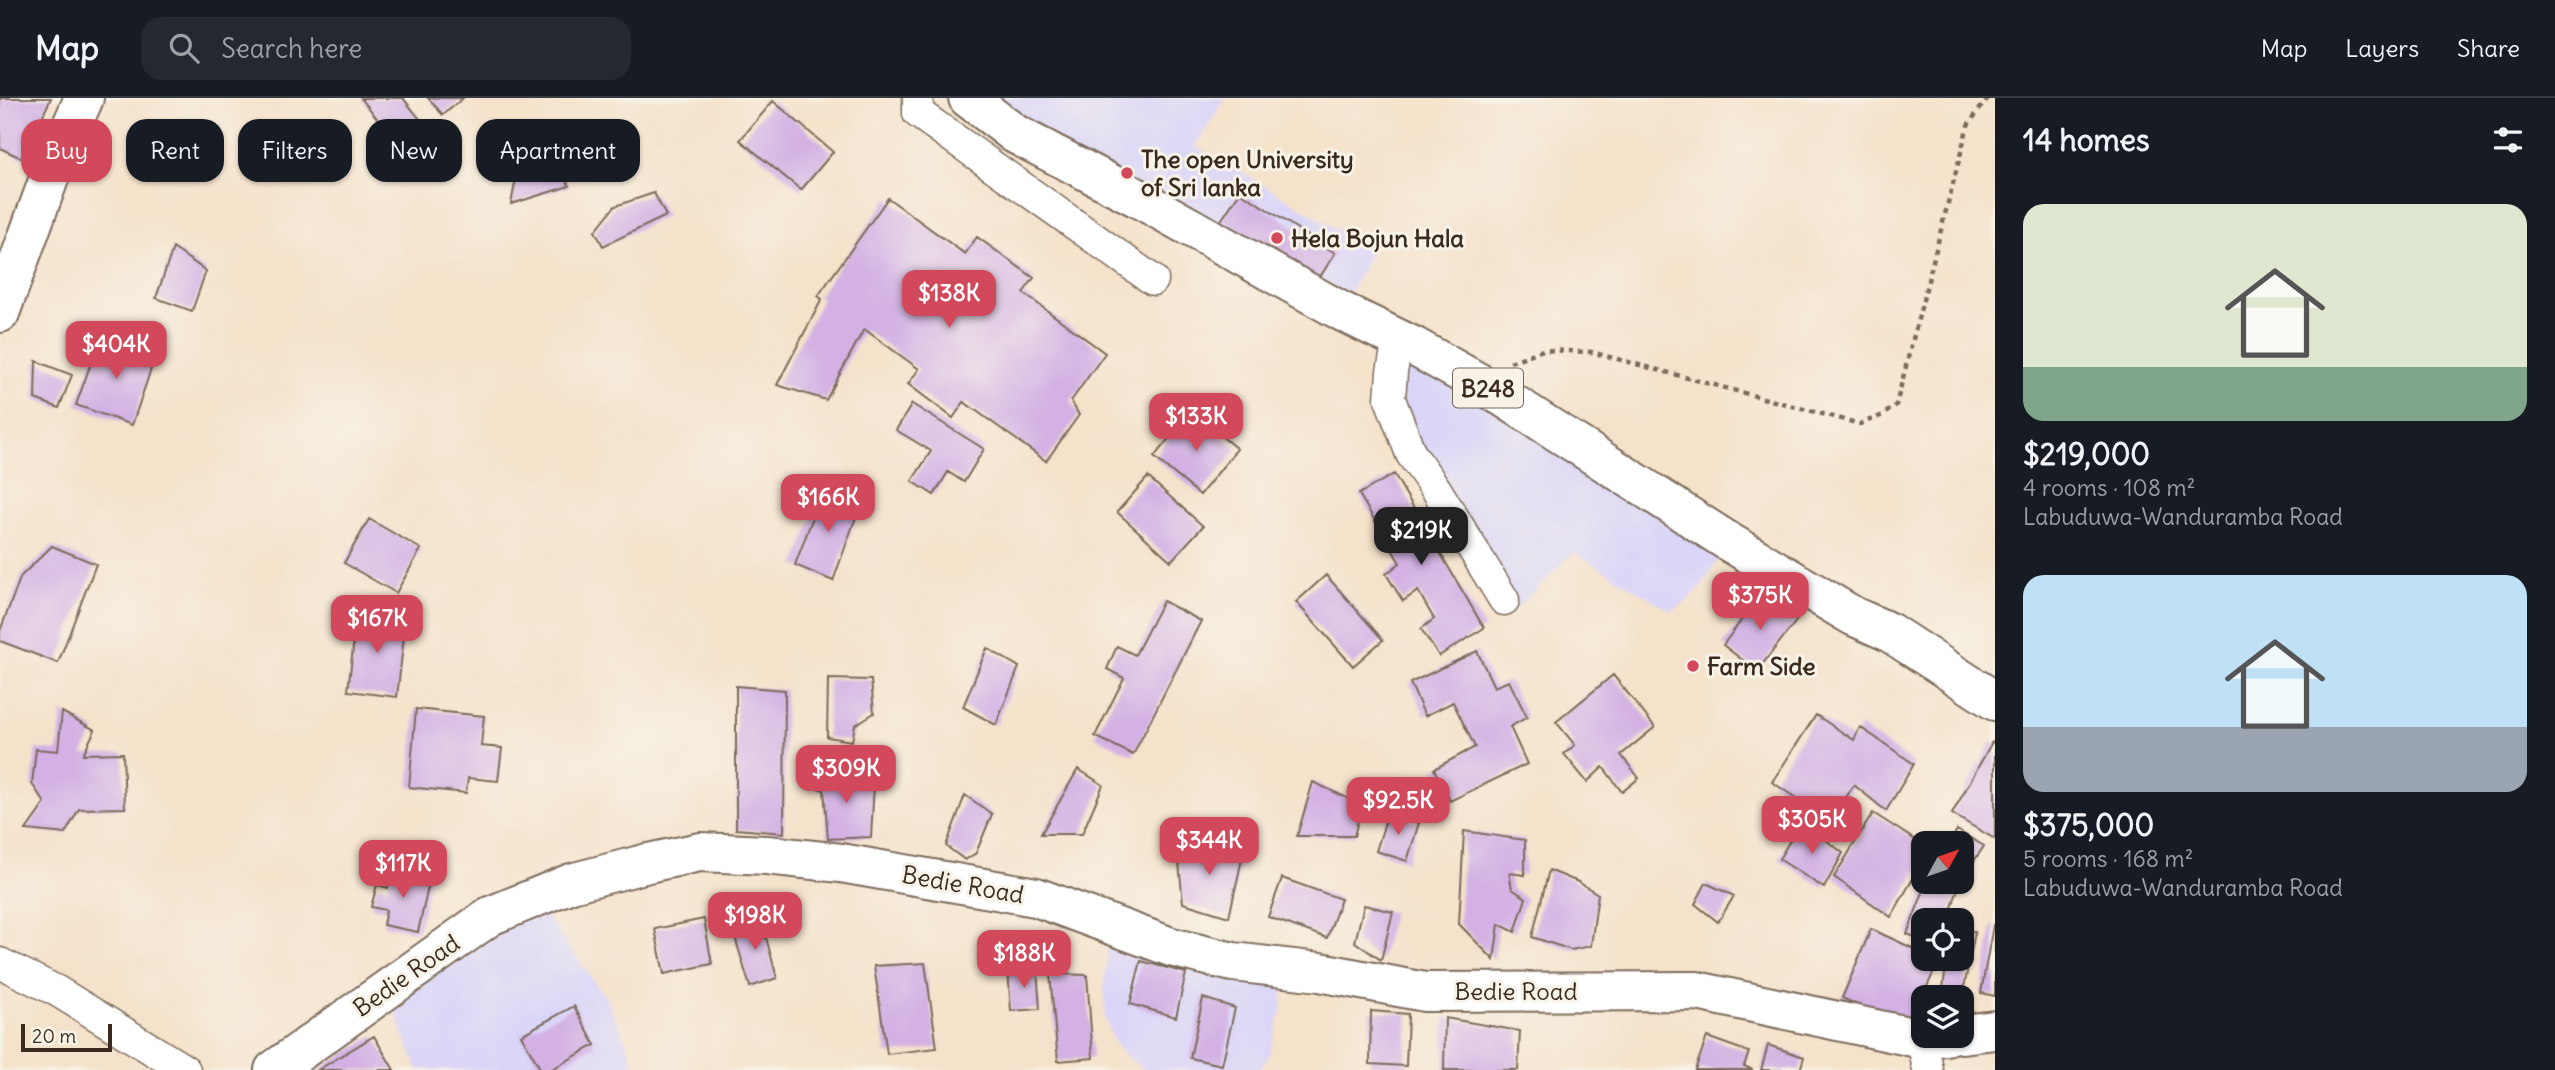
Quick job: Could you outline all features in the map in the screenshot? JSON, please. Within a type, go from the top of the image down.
[{"type":"street","points":[[3,296],[51,173],[84,98]]},
{"type":"street","points":[[918,98],[918,113],[1153,280]]},
{"type":"street","name":"B248","points":[[968,98],[1015,134],[1138,198],[1329,305],[1492,390],[1729,542],[1853,616],[1889,632],[1995,701]]},
{"type":"street","points":[[1398,339],[1390,399],[1410,454],[1443,499],[1504,600]]},
{"type":"street","name":"Bedie Road","points":[[274,1070],[490,916],[571,883],[700,852],[768,855],[841,863],[1035,897],[1171,947],[1233,962],[1320,972],[1425,992],[1698,991],[1911,1043]]},
{"type":"street","points":[[0,963],[57,991],[185,1070]]},
{"type":"street","points":[[1974,1033],[1995,1030]]},
{"type":"path","points":[[1492,390],[1503,364],[1543,350],[1591,352],[1860,424],[1883,415],[1896,405],[1968,125],[1988,98]]},
{"type":"shaded area","points":[[968,98],[1226,98],[1195,147],[1215,156],[1360,243],[1370,253],[1341,311]]},
{"type":"shaded area","points":[[1398,339],[1729,542],[1700,589],[1671,611],[1574,552],[1511,614],[1436,489],[1392,372]]},
{"type":"shaded area","points":[[533,897],[608,1001],[638,1070],[418,1070],[398,1021],[391,985]]},
{"type":"shaded area","points":[[1110,924],[1284,968],[1282,1010],[1268,1058],[1258,1070],[1144,1070],[1123,1054],[1114,1043],[1105,1019],[1104,985]]},
{"type":"building","points":[[0,98],[51,98],[41,119],[21,119],[21,158],[0,148]]},
{"type":"building","points":[[361,98],[403,98],[420,119],[378,119]]},
{"type":"building","points":[[428,98],[463,98],[443,115]]},
{"type":"building","points":[[773,101],[833,152],[801,190],[740,140]]},
{"type":"building","points":[[515,182],[568,182],[569,186],[511,204]]},
{"type":"building","name":"Hela Bojun Hala","points":[[1240,192],[1335,253],[1315,285],[1220,222]]},
{"type":"building","points":[[654,193],[666,216],[603,246],[595,231],[615,206]]},
{"type":"building","points":[[888,198],[965,254],[977,237],[1034,278],[1023,293],[1105,353],[1071,401],[1079,415],[1046,461],[964,402],[953,418],[908,384],[919,369],[864,329],[826,400],[777,385],[822,299],[818,296]]},
{"type":"building","points":[[173,248],[206,271],[192,311],[156,298]]},
{"type":"building","points":[[100,338],[155,357],[132,425],[76,405]]},
{"type":"building","points":[[36,361],[72,375],[59,408],[35,399]]},
{"type":"building","points":[[912,404],[984,449],[964,482],[948,472],[934,495],[912,481],[931,451],[896,430]]},
{"type":"building","points":[[1191,411],[1237,449],[1200,495],[1154,457]]},
{"type":"building","points":[[1394,474],[1484,628],[1439,656],[1421,629],[1434,619],[1418,591],[1403,601],[1386,574],[1400,563],[1359,494]]},
{"type":"building","points":[[1148,477],[1203,526],[1171,561],[1117,512]]},
{"type":"building","points":[[825,485],[861,503],[833,581],[795,565]]},
{"type":"building","points":[[369,519],[421,549],[396,593],[344,563]]},
{"type":"building","points":[[52,546],[96,564],[58,663],[0,641],[0,631],[21,576]]},
{"type":"building","points":[[1326,575],[1383,640],[1353,666],[1296,602]]},
{"type":"building","points":[[1761,594],[1797,620],[1757,671],[1723,645]]},
{"type":"building","points":[[1163,601],[1201,621],[1133,755],[1095,736],[1124,678],[1107,669],[1117,646],[1135,655]]},
{"type":"building","points":[[357,613],[406,619],[397,697],[348,691]]},
{"type":"building","points":[[987,648],[1019,667],[996,725],[963,707]]},
{"type":"building","points":[[1477,651],[1494,687],[1509,681],[1527,717],[1510,727],[1527,764],[1450,801],[1434,769],[1475,747],[1453,702],[1425,716],[1410,683]]},
{"type":"building","points":[[1613,675],[1655,727],[1621,755],[1639,778],[1622,792],[1603,767],[1587,782],[1564,754],[1575,745],[1556,722]]},
{"type":"building","points":[[828,679],[871,680],[874,713],[855,725],[852,741],[827,737]]},
{"type":"building","points":[[736,686],[785,690],[784,833],[736,829]]},
{"type":"building","points":[[416,709],[484,716],[481,746],[502,748],[498,781],[468,778],[466,793],[409,787]]},
{"type":"building","points":[[62,712],[95,730],[83,754],[123,753],[125,808],[79,809],[65,834],[26,830],[45,803],[32,784],[36,749],[58,751]]},
{"type":"building","points":[[1816,715],[1854,740],[1860,727],[1914,764],[1886,811],[1854,785],[1821,836],[1796,819],[1805,804],[1772,782]]},
{"type":"building","points":[[1992,742],[1995,743],[1995,839],[1952,814]]},
{"type":"building","points":[[828,769],[835,778],[874,783],[871,837],[828,839],[824,790],[811,786],[815,770]]},
{"type":"building","points":[[1078,769],[1103,785],[1082,834],[1041,834]]},
{"type":"building","points":[[1313,782],[1362,805],[1354,836],[1297,836]]},
{"type":"building","points":[[965,795],[992,814],[976,853],[965,860],[946,846]]},
{"type":"building","points":[[1388,813],[1419,823],[1407,861],[1376,851]]},
{"type":"building","points":[[1873,813],[1911,837],[1911,882],[1891,917],[1834,877]]},
{"type":"building","points":[[1799,825],[1821,836],[1843,853],[1824,888],[1779,859]]},
{"type":"building","points":[[1464,831],[1525,840],[1525,875],[1509,873],[1512,889],[1526,898],[1515,932],[1499,924],[1494,960],[1459,924]]},
{"type":"building","points":[[1974,840],[1984,846],[1974,861]]},
{"type":"building","points":[[1177,843],[1244,850],[1229,917],[1183,903]]},
{"type":"building","points":[[392,869],[430,878],[418,932],[383,925],[386,910],[371,907],[377,885],[388,888]]},
{"type":"building","points":[[1549,870],[1598,894],[1591,946],[1571,950],[1532,937]]},
{"type":"building","points":[[1282,878],[1341,899],[1327,938],[1268,917]]},
{"type":"building","points":[[1706,883],[1734,896],[1718,922],[1695,904]]},
{"type":"building","points":[[1922,894],[1956,894],[1952,908],[1917,908]]},
{"type":"building","points":[[1364,905],[1393,912],[1381,960],[1355,942]]},
{"type":"building","points":[[704,919],[712,964],[664,974],[655,929]]},
{"type":"building","points":[[761,919],[777,978],[750,987],[732,927]]},
{"type":"building","points":[[1993,925],[1995,926],[1995,996],[1981,993]]},
{"type":"building","points":[[1871,929],[1911,947],[1911,971],[1934,971],[1928,985],[1911,985],[1911,1021],[1908,1027],[1842,998]]},
{"type":"building","points":[[1141,961],[1186,973],[1176,1017],[1130,1004]]},
{"type":"building","points":[[925,963],[937,1048],[887,1054],[874,966]]},
{"type":"building","points":[[1008,969],[1037,969],[1040,1009],[1011,1011]]},
{"type":"building","points":[[1945,971],[1967,971],[1965,985],[1943,985]]},
{"type":"building","points":[[1050,974],[1087,975],[1093,1058],[1058,1061]]},
{"type":"building","points":[[1203,998],[1235,1008],[1222,1065],[1190,1058]]},
{"type":"building","points":[[574,1006],[595,1045],[550,1070],[541,1070],[521,1035]]},
{"type":"building","points":[[1371,1011],[1408,1014],[1406,1066],[1370,1064]]},
{"type":"building","points":[[1445,1018],[1520,1031],[1518,1070],[1444,1070]]},
{"type":"building","points":[[374,1036],[394,1070],[318,1070]]},
{"type":"building","points":[[1707,1037],[1749,1052],[1744,1066],[1753,1070],[1695,1070]]},
{"type":"building","points":[[1768,1045],[1804,1057],[1800,1070],[1761,1070]]},
{"type":"place","name":"The open University of Sri lanka","points":[[1127,173]]},
{"type":"place","name":"Hela Bojun Hala","points":[[1277,238]]},
{"type":"place","name":"Farm Side","points":[[1693,666]]}]
